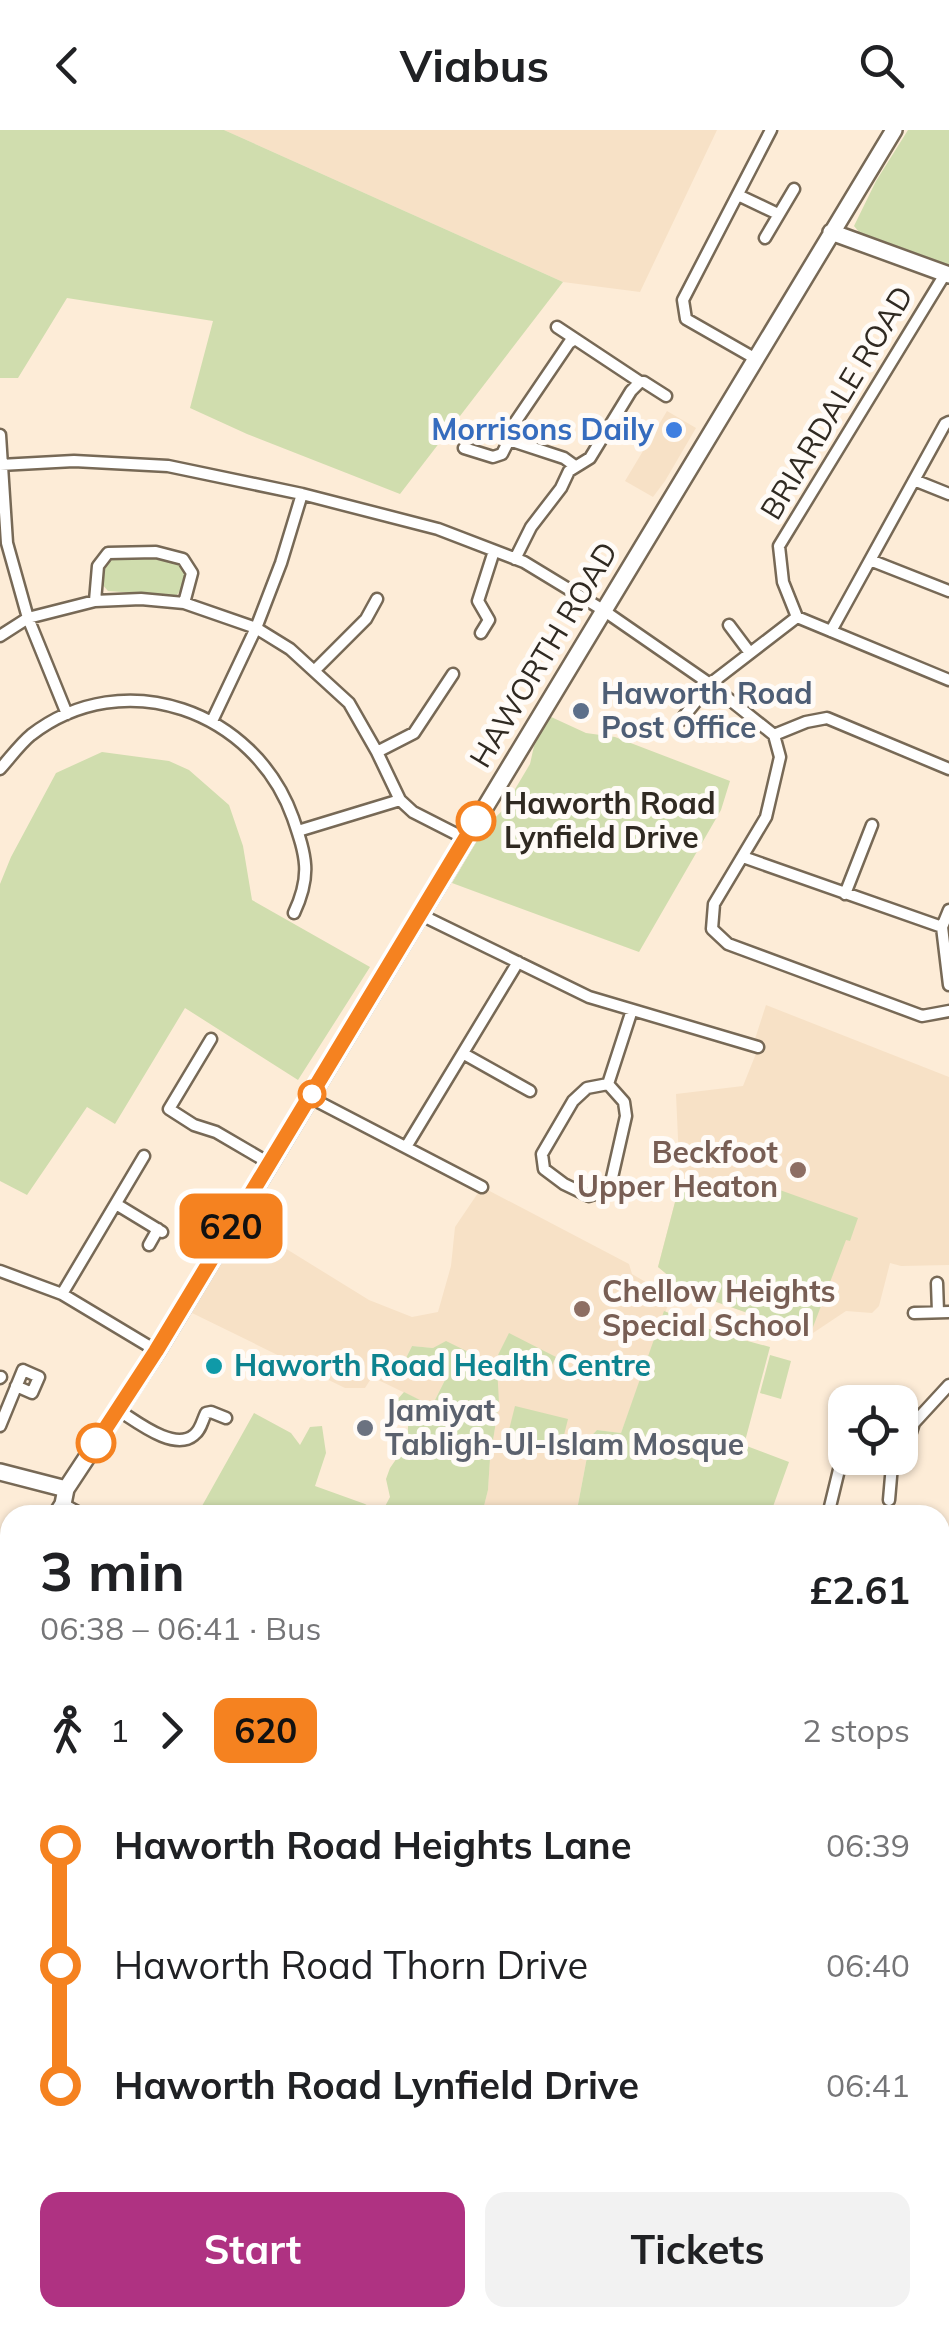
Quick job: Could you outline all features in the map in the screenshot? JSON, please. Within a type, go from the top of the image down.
[{"type":"main road","name":"HAWORTH ROAD","points":[[62,1503],[894,130]]},
{"type":"main road","points":[[832,232],[947,274]]},
{"type":"main road","points":[[0,1472],[62,1503]]},
{"type":"street","points":[[756,359],[686,319],[683,300],[771,130]]},
{"type":"street","points":[[765,238],[794,189]]},
{"type":"street","points":[[738,195],[778,214]]},
{"type":"street","name":"BRIARDALE ROAD","points":[[797,617],[783,582],[778,546],[947,274]]},
{"type":"street","points":[[557,327],[666,396]]},
{"type":"street","points":[[464,448],[493,456],[502,454],[514,424],[576,339]]},
{"type":"street","points":[[515,558],[569,471],[590,458],[630,391],[640,382]]},
{"type":"street","points":[[831,631],[944,424],[949,422]]},
{"type":"street","points":[[0,435],[8,543],[28,618],[67,714]]},
{"type":"street","points":[[509,440],[564,458],[575,466]]},
{"type":"street","points":[[1,465],[74,461],[168,466],[302,494],[438,529],[515,558],[603,610],[710,684],[774,735],[780,757],[766,818],[714,904],[712,929],[728,944],[922,1016],[949,1011]]},
{"type":"street","points":[[914,480],[949,494]]},
{"type":"street","points":[[212,722],[282,563],[302,494]]},
{"type":"street","points":[[481,633],[489,620],[478,601],[494,551]]},
{"type":"street","points":[[94,601],[98,566],[108,553],[156,552],[184,559],[192,573],[184,603]]},
{"type":"street","points":[[870,560],[949,591]]},
{"type":"street","points":[[0,636],[28,618],[94,601],[141,599],[184,603],[256,628],[290,649],[349,703],[400,800],[413,812],[466,839]]},
{"type":"street","points":[[314,672],[366,619],[377,599]]},
{"type":"street","points":[[681,720],[710,684],[797,617],[949,680]]},
{"type":"street","points":[[728,626],[750,653]]},
{"type":"street","points":[[378,752],[414,733],[453,674]]},
{"type":"street","points":[[0,768],[30,736],[87,707],[134,699],[177,706],[212,722],[236,736],[265,766],[286,799],[306,865],[305,889],[294,913]]},
{"type":"street","points":[[774,735],[828,718],[949,769]]},
{"type":"street","points":[[298,831],[400,800]]},
{"type":"street","points":[[846,894],[872,825]]},
{"type":"street","points":[[743,857],[942,927]]},
{"type":"street","points":[[949,910],[942,927],[949,985]]},
{"type":"street","points":[[419,914],[589,997],[758,1047]]},
{"type":"street","points":[[406,1148],[518,962]]},
{"type":"street","points":[[608,1084],[632,1010]]},
{"type":"street","points":[[210,1038],[168,1109],[269,1163]]},
{"type":"street","points":[[464,1054],[530,1091]]},
{"type":"street","points":[[608,1084],[624,1102],[626,1116],[611,1182],[601,1192],[589,1196],[544,1170],[542,1154],[573,1101],[587,1088],[608,1084]]},
{"type":"street","points":[[310,1098],[482,1187]]},
{"type":"street","points":[[62,1294],[144,1156]]},
{"type":"street","points":[[116,1204],[160,1230],[150,1245]]},
{"type":"street","points":[[0,1270],[62,1294],[156,1351]]},
{"type":"street","points":[[914,1313],[944,1312],[937,1283]]},
{"type":"street","points":[[0,1426],[16,1386]]},
{"type":"street","points":[[918,1419],[948,1388]]},
{"type":"street","points":[[118,1410],[166,1438],[179,1440],[190,1439],[199,1431],[201,1410],[226,1418]]},
{"type":"street","points":[[830,1505],[838,1475]]},
{"type":"street","points":[[889,1500],[891,1475]]},
{"type":"shaded area","points":[[224,130],[717,130],[640,292],[563,282]]},
{"type":"shaded area","points":[[667,411],[696,428],[653,497],[625,481]]},
{"type":"shaded area","name":"Beckfoot Upper Heaton","points":[[766,1005],[949,1077],[949,1265],[890,1263],[879,1306],[872,1313],[846,1311],[810,1335],[688,1292],[658,1267],[680,1183],[676,1094],[743,1086],[761,1041],[755,1039]]},
{"type":"shaded area","points":[[482,1187],[629,1264],[632,1274],[671,1297],[621,1433],[597,1430],[591,1436],[578,1505],[484,1505],[499,1403],[433,1348],[412,1346],[406,1358],[446,1378],[432,1406],[372,1377],[365,1388],[345,1388],[190,1312],[246,1224],[369,1300],[412,1317],[438,1312],[451,1266],[455,1227]]},
{"type":"green space","points":[[0,130],[224,130],[563,282],[400,494],[190,408],[213,321],[67,298],[18,378],[0,378]]},
{"type":"green space","points":[[908,130],[949,130],[949,265],[859,232],[854,226]]},
{"type":"green space","points":[[110,557],[155,557],[180,563],[187,575],[184,586],[176,596],[108,591],[101,583],[102,567]]},
{"type":"green space","points":[[549,716],[586,733],[615,737],[730,781],[721,810],[639,952],[452,883],[485,827],[502,811],[530,764]]},
{"type":"green space","points":[[102,752],[169,761],[189,770],[229,805],[243,846],[252,900],[370,967],[298,1080],[185,1008],[115,1124],[87,1107],[27,1195],[0,1181],[0,884],[56,773]]},
{"type":"green space","points":[[680,1183],[732,1189],[763,1184],[858,1218],[810,1335],[688,1292],[658,1267]]},
{"type":"green space","points":[[664,1311],[722,1334],[770,1347],[744,1445],[789,1462],[774,1505],[578,1505],[591,1436],[597,1430],[621,1433]]},
{"type":"green space","points":[[509,1333],[556,1357],[545,1379],[498,1355]]},
{"type":"green space","points":[[446,1341],[497,1366],[499,1403],[484,1505],[386,1505],[390,1497],[386,1479],[408,1442],[408,1421],[396,1401],[404,1392],[432,1406],[446,1378],[406,1358],[412,1346],[433,1348]]},
{"type":"green space","points":[[770,1355],[791,1361],[781,1399],[760,1393]]},
{"type":"green space","points":[[515,1406],[568,1419],[560,1451],[507,1438]]},
{"type":"green space","points":[[254,1413],[291,1433],[300,1445],[310,1427],[322,1426],[326,1453],[315,1486],[365,1504],[203,1505]]},
{"type":"bus line","name":"620","points":[[96,1443],[156,1351],[476,821]]},
{"type":"place","name":"Morrisons Daily","points":[[674,430]]},
{"type":"place","name":"Haworth Road Post Office","points":[[581,711]]},
{"type":"place","name":"Haworth Road Lynfield Drive","points":[[476,821]]},
{"type":"place","name":"Beckfoot Upper Heaton","points":[[798,1170]]},
{"type":"place","name":"Chellow Heights Special School","points":[[582,1309]]},
{"type":"place","name":"Haworth Road Health Centre","points":[[214,1366]]},
{"type":"place","name":"Jamiyat Tabligh-Ul-Islam Mosque","points":[[365,1428]]}]
